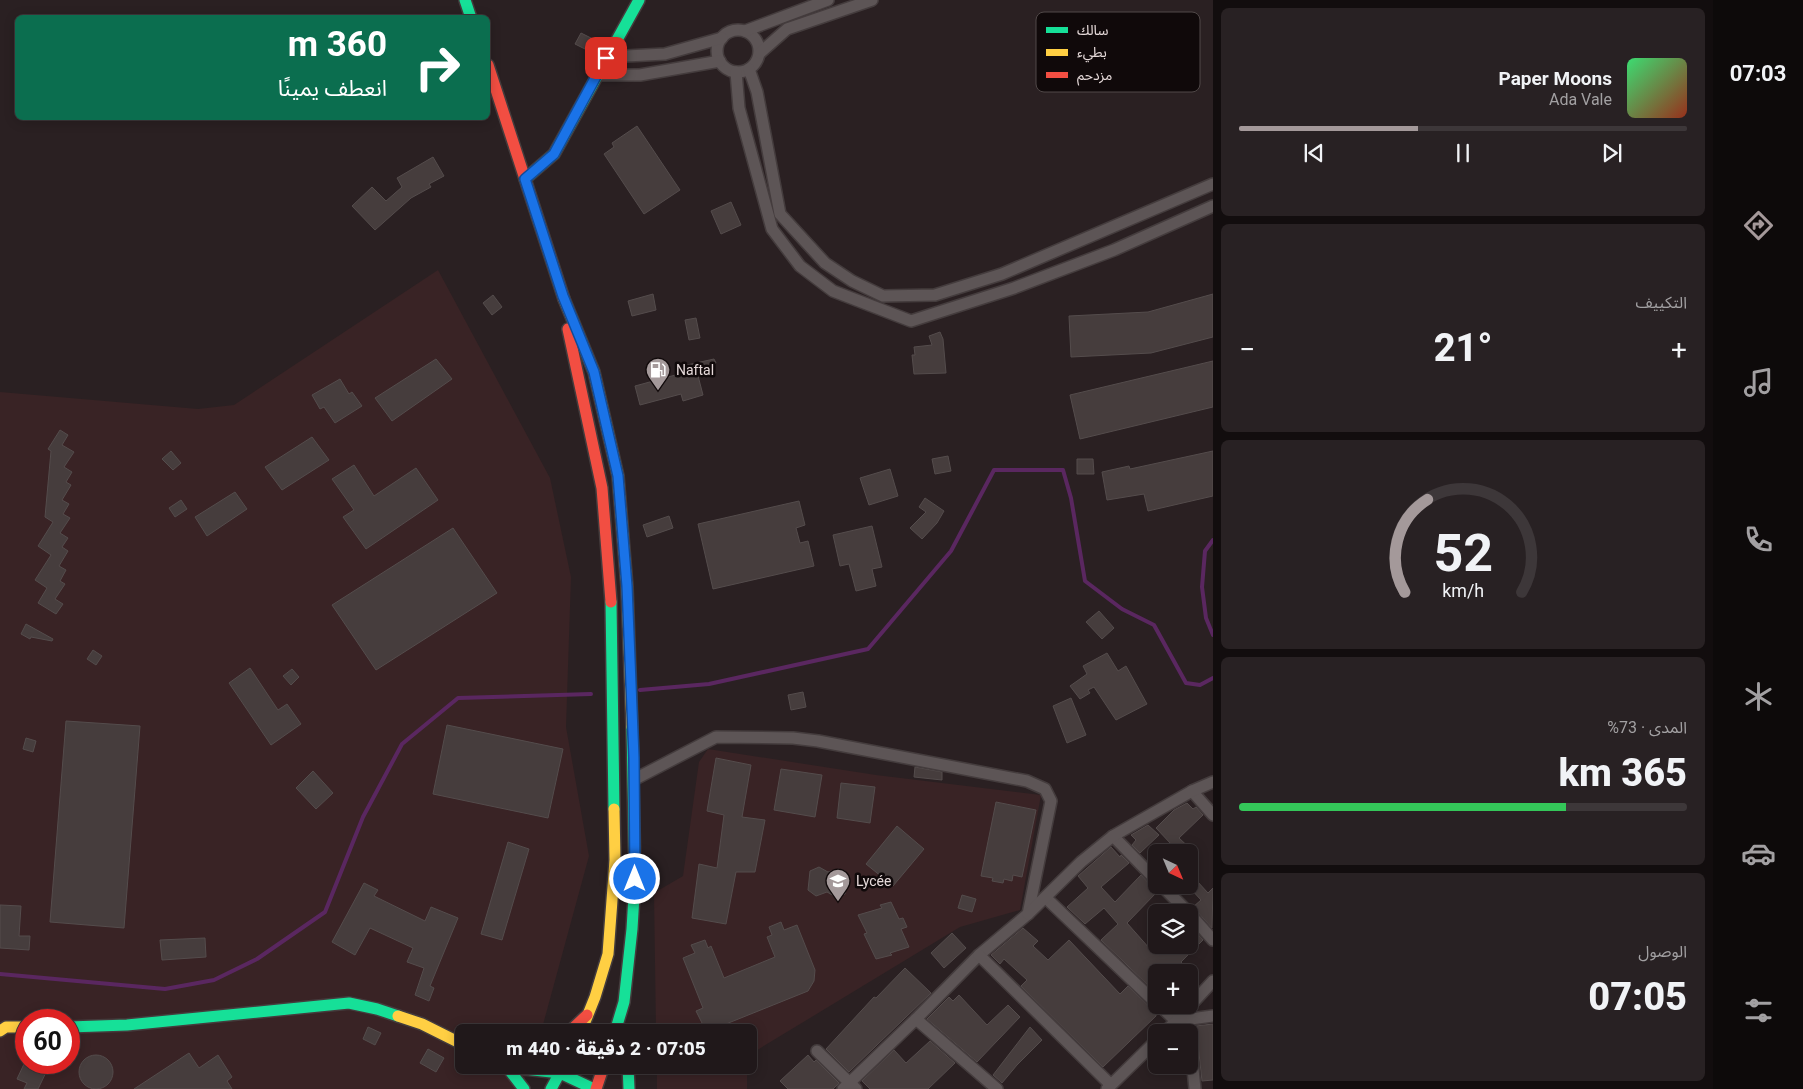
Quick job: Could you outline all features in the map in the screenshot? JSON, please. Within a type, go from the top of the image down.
[{"type":"main road","points":[[465,0],[470,15]]},
{"type":"main road","points":[[525,179],[554,154],[639,0]]},
{"type":"main road","points":[[490,71],[563,296],[594,372],[618,476],[627,586],[635,779],[635,879],[624,1002],[625,1024]]},
{"type":"main road","points":[[563,296],[569,337],[602,488],[612,618],[615,794],[614,869],[608,954],[584,1024]]},
{"type":"main road","points":[[617,1024],[624,1002]]},
{"type":"main road","points":[[80,1027],[126,1026],[349,1004],[377,1009],[422,1024],[455,1040]]},
{"type":"main road","points":[[578,1024],[588,1016]]},
{"type":"main road","points":[[0,1031],[6,1027],[15,1027]]},
{"type":"main road","points":[[515,1074],[524,1089]]},
{"type":"main road","points":[[518,1074],[533,1089]]},
{"type":"main road","points":[[551,1089],[559,1074]]},
{"type":"main road","points":[[570,1074],[595,1089],[601,1074]]},
{"type":"main road","points":[[628,1074],[629,1089]]},
{"type":"street","points":[[606,58],[665,54],[722,38],[731,31],[745,30],[828,0]]},
{"type":"street","points":[[722,38],[717,48],[720,61],[729,70],[736,72],[749,69],[758,59],[760,53],[787,30],[872,0]]},
{"type":"street","points":[[745,30],[756,39],[760,53]]},
{"type":"street","points":[[597,75],[640,75],[720,61]]},
{"type":"street","points":[[749,69],[757,92],[780,214],[825,263],[852,281],[883,296],[935,295],[1002,274],[1213,184]]},
{"type":"street","points":[[736,72],[739,108],[772,230],[800,266],[834,292],[911,321],[1014,288],[1114,250],[1213,206]]},
{"type":"street","points":[[635,779],[716,737],[793,738],[818,741],[1028,781],[1045,790],[1051,801],[1028,914]]},
{"type":"street","points":[[817,1051],[850,1087],[979,955],[1046,898],[1081,862],[1113,836],[1192,791],[1213,782]]},
{"type":"street","points":[[1192,791],[1213,815]]},
{"type":"street","points":[[1113,836],[1148,872]]},
{"type":"street","points":[[1170,894],[1179,904]]},
{"type":"street","points":[[1046,898],[1148,995]]},
{"type":"street","points":[[1198,924],[1213,940]]},
{"type":"street","points":[[979,955],[1109,1087],[1148,1049]]},
{"type":"street","points":[[1173,1024],[1213,981]]},
{"type":"street","points":[[1169,1014],[1176,1021]]},
{"type":"street","points":[[1176,1021],[1213,1016]]},
{"type":"street","points":[[916,1019],[997,1089]]},
{"type":"street","points":[[1188,1019],[1195,1089]]},
{"type":"shaded area","points":[[438,270],[550,478],[571,577],[566,727],[589,856],[543,1024],[455,1024],[455,1074],[527,1074],[521,1089],[0,1089],[0,392],[198,409],[234,405]]},
{"type":"shaded area","name":"Lycée","points":[[708,749],[876,775],[1041,795],[1020,910],[960,927],[757,1050],[757,1024],[656,1024],[654,893],[683,876],[699,762]]},
{"type":"shaded area","points":[[657,1074],[747,1074],[747,1089],[657,1089]]},
{"type":"building","points":[[581,33],[591,38],[585,49],[575,44]]},
{"type":"building","points":[[637,126],[680,190],[644,214],[604,154],[614,147],[612,143]]},
{"type":"building","points":[[433,157],[444,176],[429,184],[431,187],[411,198],[375,230],[352,206],[372,187],[386,201],[402,187],[397,178]]},
{"type":"building","points":[[731,202],[741,225],[721,234],[711,211]]},
{"type":"building","points":[[653,294],[656,310],[632,316],[628,301]]},
{"type":"building","points":[[1213,294],[1213,337],[1151,353],[1071,357],[1069,316],[1148,312]]},
{"type":"building","points":[[493,295],[502,307],[492,315],[483,303]]},
{"type":"building","points":[[696,318],[700,338],[689,340],[685,320]]},
{"type":"building","points":[[940,332],[943,339],[946,373],[914,374],[912,355],[915,355],[914,347],[932,345],[929,336]]},
{"type":"building","points":[[436,359],[452,379],[392,421],[375,398]]},
{"type":"building","points":[[714,359],[716,363],[697,372],[703,395],[683,401],[681,394],[640,405],[635,386],[679,374],[678,367]]},
{"type":"building","points":[[1213,361],[1213,407],[1080,439],[1070,395]]},
{"type":"building","points":[[340,379],[349,394],[352,392],[362,406],[335,423],[324,407],[320,409],[312,395]]},
{"type":"building","points":[[60,430],[68,435],[62,445],[74,452],[64,467],[72,472],[66,482],[71,485],[62,500],[69,504],[63,514],[70,518],[60,533],[68,538],[62,547],[68,551],[59,566],[66,570],[60,581],[65,584],[55,599],[63,604],[56,614],[38,603],[47,588],[35,580],[51,555],[38,546],[53,522],[45,517],[51,451],[48,449]]},
{"type":"building","points":[[312,437],[329,460],[282,490],[265,467]]},
{"type":"building","points":[[171,451],[181,463],[173,470],[162,459]]},
{"type":"building","points":[[1213,451],[1213,496],[1148,511],[1144,494],[1107,500],[1102,472],[1129,466],[1130,469]]},
{"type":"building","points":[[948,456],[951,471],[935,474],[932,459]]},
{"type":"building","points":[[1077,459],[1093,459],[1094,474],[1077,474]]},
{"type":"building","points":[[354,465],[374,496],[416,468],[438,500],[366,549],[343,517],[354,510],[332,479]]},
{"type":"building","points":[[890,469],[898,496],[869,505],[860,478]]},
{"type":"building","points":[[235,492],[247,509],[207,536],[195,517]]},
{"type":"building","points":[[925,498],[944,511],[937,523],[922,539],[910,528],[926,512],[919,507]]},
{"type":"building","points":[[181,500],[187,509],[175,517],[169,508]]},
{"type":"building","points":[[799,501],[805,525],[796,528],[800,543],[808,541],[814,566],[713,589],[698,524]]},
{"type":"building","points":[[669,516],[673,528],[647,537],[643,525]]},
{"type":"building","points":[[872,526],[882,567],[872,569],[876,586],[856,591],[849,564],[840,566],[833,535]]},
{"type":"building","points":[[453,528],[497,593],[376,670],[332,605]]},
{"type":"building","points":[[1099,611],[1114,628],[1102,639],[1086,622]]},
{"type":"building","points":[[26,624],[53,639],[52,641],[31,637],[30,639],[21,634]]},
{"type":"building","points":[[93,650],[102,656],[96,665],[87,659]]},
{"type":"building","points":[[1107,653],[1118,671],[1126,666],[1147,704],[1116,720],[1094,687],[1088,690],[1090,693],[1080,699],[1070,686],[1087,674],[1083,666]]},
{"type":"building","points":[[250,668],[278,710],[287,704],[301,724],[271,745],[229,683]]},
{"type":"building","points":[[292,669],[299,677],[291,685],[283,676]]},
{"type":"building","points":[[803,692],[806,707],[791,710],[788,695]]},
{"type":"building","points":[[1071,698],[1086,735],[1067,743],[1053,706]]},
{"type":"building","points":[[66,721],[140,726],[124,928],[50,922]]},
{"type":"building","points":[[447,725],[563,749],[548,818],[433,794]]},
{"type":"building","points":[[26,738],[36,741],[33,752],[23,749]]},
{"type":"building","points":[[716,758],[751,765],[742,817],[765,820],[755,872],[736,872],[726,924],[692,918],[699,864],[717,868],[724,815],[707,811]]},
{"type":"building","points":[[915,767],[942,772],[942,780],[914,777]]},
{"type":"building","points":[[781,769],[822,775],[815,817],[774,810]]},
{"type":"building","points":[[313,771],[333,793],[316,809],[296,788]]},
{"type":"building","points":[[841,783],[875,787],[870,823],[837,818]]},
{"type":"building","points":[[996,802],[1036,810],[1022,877],[1013,875],[1012,881],[1004,879],[1003,883],[992,881],[993,878],[981,876]]},
{"type":"building","points":[[1187,803],[1193,809],[1196,807],[1203,815],[1179,838],[1185,844],[1171,844],[1156,828],[1174,810]]},
{"type":"building","points":[[1148,825],[1159,835],[1140,853],[1132,845],[1136,840],[1131,835]]},
{"type":"building","points":[[897,826],[924,849],[893,886],[866,864]]},
{"type":"building","points":[[508,842],[529,849],[502,940],[481,934]]},
{"type":"building","points":[[1111,847],[1120,857],[1121,855],[1129,863],[1101,887],[1115,902],[1141,875],[1148,882],[1148,894],[1155,894],[1127,923],[1148,947],[1148,954],[1189,954],[1181,962],[1183,964],[1148,964],[1148,985],[1101,940],[1118,924],[1104,908],[1085,924],[1067,907],[1088,888],[1078,876]]},
{"type":"building","points":[[819,867],[828,872],[839,869],[847,874],[845,894],[836,897],[827,892],[816,896],[808,890],[810,871]]},
{"type":"building","points":[[1198,882],[1208,893],[1213,888],[1212,928],[1198,913],[1198,904],[1196,904],[1201,900],[1196,894],[1198,894]]},
{"type":"building","points":[[364,883],[378,890],[374,896],[425,921],[431,907],[458,918],[430,986],[434,988],[429,1001],[415,995],[424,968],[407,962],[413,948],[370,928],[355,955],[332,942]]},
{"type":"building","points":[[962,895],[976,899],[972,912],[958,908]]},
{"type":"building","points":[[891,902],[899,919],[903,918],[907,927],[901,929],[909,947],[890,953],[892,955],[876,959],[864,934],[867,933],[858,915],[882,908],[880,905]]},
{"type":"building","points":[[0,905],[21,906],[19,936],[30,936],[29,950],[0,948]]},
{"type":"building","points":[[781,922],[784,930],[797,925],[815,970],[814,981],[808,991],[726,1024],[702,1024],[696,1011],[703,1008],[683,958],[695,953],[691,945],[705,940],[708,948],[711,946],[724,978],[775,957],[767,937],[772,935],[769,927]]},
{"type":"building","points":[[1023,928],[1038,941],[1033,946],[1048,960],[1069,940],[1120,994],[1128,986],[1148,1005],[1148,1014],[1156,1014],[1156,1016],[1103,1067],[1021,986],[1027,980],[1004,959],[1000,964],[991,955]]},
{"type":"building","points":[[952,933],[966,948],[944,968],[931,953]]},
{"type":"building","points":[[1198,934],[1203,940],[1198,945]]},
{"type":"building","points":[[205,938],[206,957],[162,960],[160,940]]},
{"type":"building","points":[[905,968],[931,993],[849,1072],[826,1049],[874,997],[876,998]]},
{"type":"building","points":[[959,995],[987,1025],[1008,1005],[1020,1017],[977,1062],[927,1019],[949,997],[953,1001]]},
{"type":"building","points":[[1213,1024],[1213,1080],[1202,1081],[1198,1026]]},
{"type":"building","points":[[368,1027],[381,1033],[375,1045],[363,1039]]},
{"type":"building","points":[[1030,1027],[1042,1040],[1002,1083],[993,1075]]},
{"type":"building","points":[[930,1041],[955,1063],[928,1089],[870,1089],[862,1081],[894,1050],[906,1063]]},
{"type":"building","points":[[428,1049],[444,1058],[436,1072],[420,1063]]},
{"type":"building","points":[[189,1053],[199,1068],[218,1055],[232,1077],[227,1081],[232,1089],[134,1089]]},
{"type":"building","points":[[808,1055],[814,1062],[816,1060],[839,1083],[833,1089],[788,1089],[780,1081]]},
{"type":"building","points":[[89,1056],[103,1056],[112,1065],[112,1079],[103,1088],[89,1088],[80,1079],[80,1065]]},
{"type":"building","points":[[19,1074],[45,1074],[38,1089],[24,1089],[27,1083],[17,1079]]},
{"type":"waterway","points":[[640,690],[709,684],[868,649],[951,551],[994,470],[1063,470],[1071,498],[1085,581],[1122,609],[1154,625],[1186,683],[1200,685],[1213,678]]},
{"type":"waterway","points":[[1213,540],[1205,551],[1202,587],[1206,618],[1213,635]]},
{"type":"waterway","points":[[0,974],[165,989],[214,980],[257,959],[325,912],[363,817],[402,744],[458,698],[591,694]]},
{"type":"traffic: fast","points":[[465,0],[470,15]]},
{"type":"traffic: fast","points":[[525,179],[554,154],[639,0]]},
{"type":"traffic: fast","points":[[611,602],[614,809]]},
{"type":"traffic: fast","points":[[617,1024],[624,1002],[635,879],[632,727]]},
{"type":"traffic: fast","points":[[80,1027],[127,1025],[349,1003],[398,1016]]},
{"type":"traffic: fast","points":[[512,1074],[524,1089]]},
{"type":"traffic: fast","points":[[551,1089],[559,1074]]},
{"type":"traffic: fast","points":[[562,1074],[594,1089]]},
{"type":"traffic: fast","points":[[628,1074],[629,1089]]},
{"type":"traffic: slow","points":[[564,299],[594,372],[618,476],[627,587],[632,727]]},
{"type":"traffic: slow","points":[[584,1024],[595,997],[608,954],[615,860],[614,809]]},
{"type":"traffic: slow","points":[[398,1016],[422,1024],[455,1040]]},
{"type":"traffic: slow","points":[[0,1031],[6,1027],[15,1027]]},
{"type":"traffic: jam","points":[[490,71],[564,299]]},
{"type":"traffic: jam","points":[[568,329],[602,488],[611,602]]},
{"type":"traffic: jam","points":[[577,1024],[587,1015]]},
{"type":"traffic: jam","points":[[596,1089],[601,1074]]},
{"type":"place","name":"Naftal","points":[[658,391]]},
{"type":"place","name":"Lycée","points":[[838,902]]},
{"type":"route","points":[[606,58],[554,154],[525,179],[563,296],[594,372],[618,476],[627,586],[634,758],[635,879]]}]
